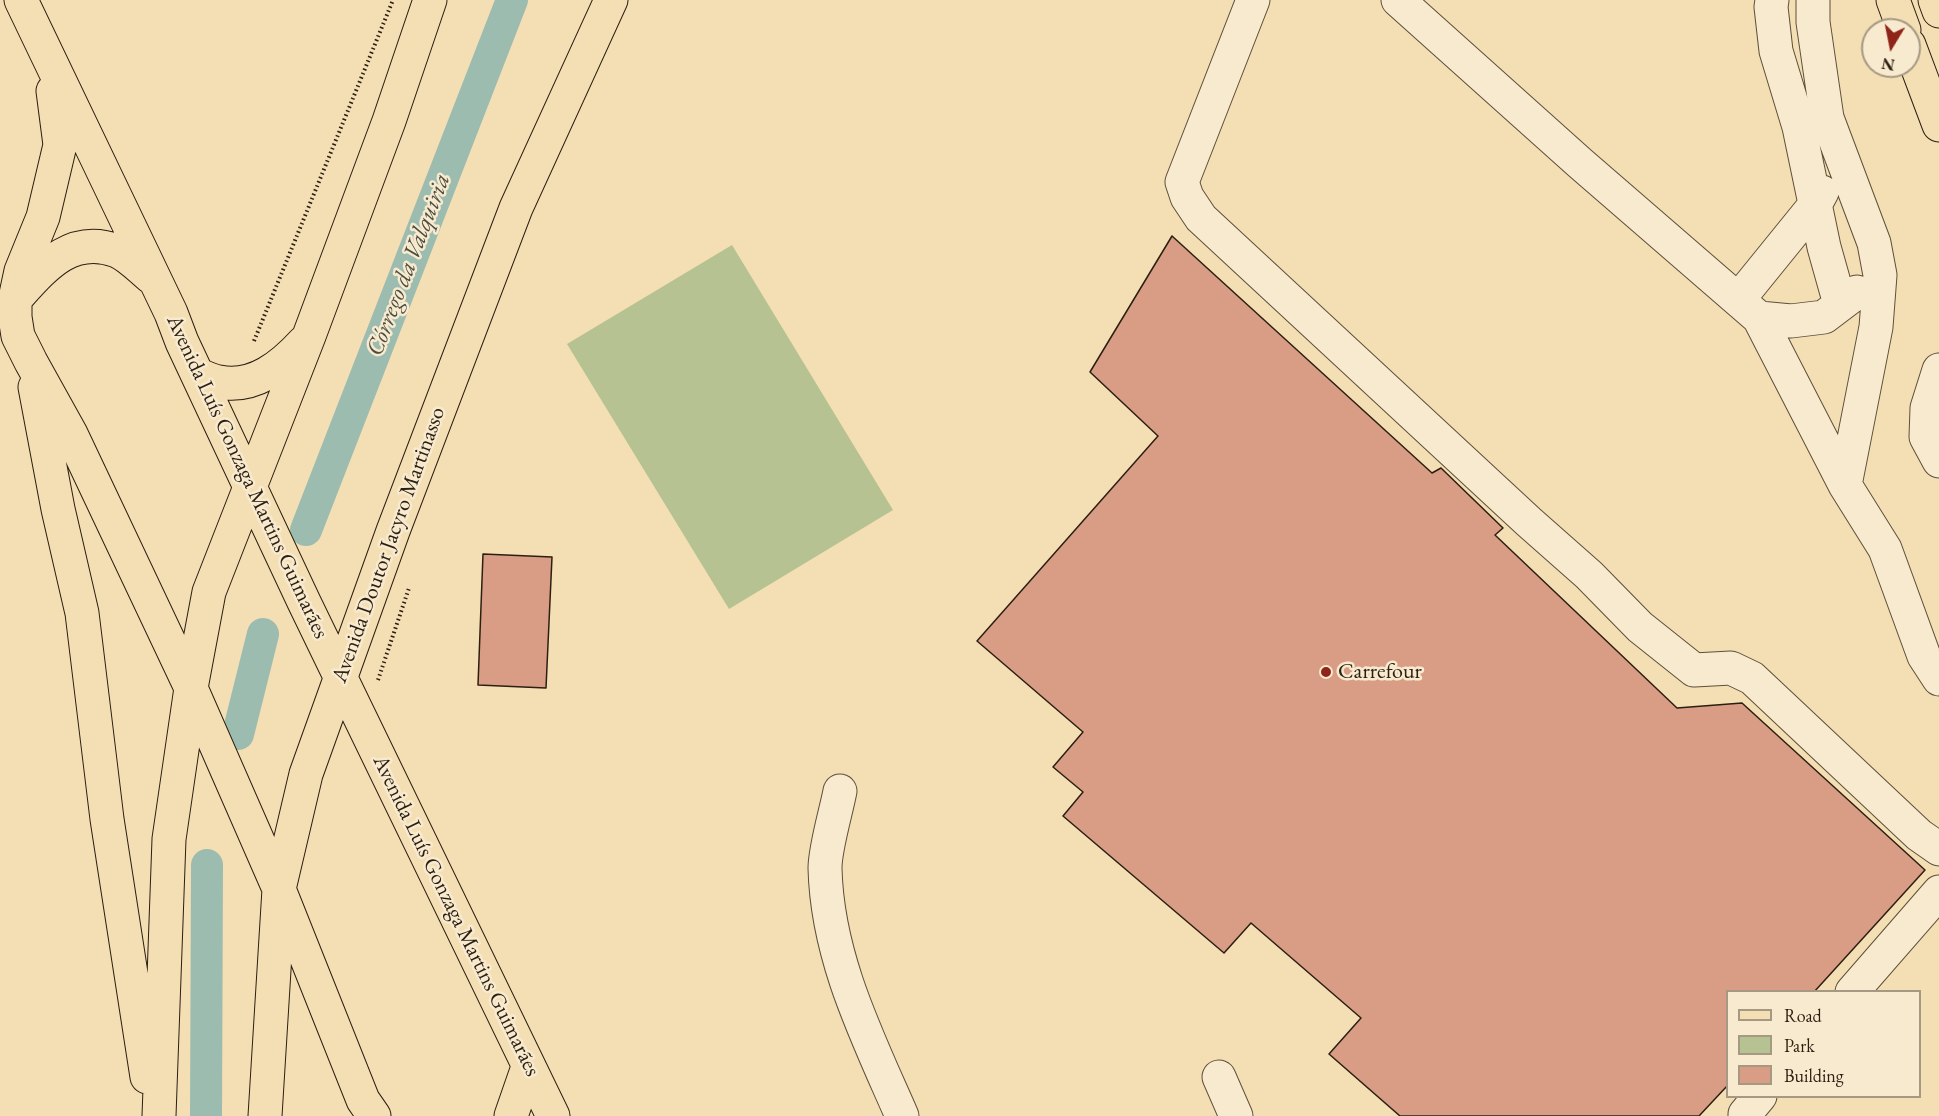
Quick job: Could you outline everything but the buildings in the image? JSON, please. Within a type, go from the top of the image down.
[{"type":"main road","name":"Avenida Luís Gonzaga Martins Guimarães","points":[[21,0],[171,313],[197,374],[340,677],[553,1116]]},
{"type":"main road","points":[[159,1116],[169,839],[191,688],[209,592],[309,336],[388,121],[429,0]]},
{"type":"main road","name":"Avenida Doutor Jacyro Martinasso","points":[[265,1116],[279,889],[306,774],[397,520],[516,208],[611,0]]},
{"type":"main road","points":[[1893,0],[1900,18]]},
{"type":"main road","points":[[1935,0],[1939,11]]},
{"type":"main road","points":[[46,54],[60,145],[43,217],[21,271],[15,299],[18,336],[71,434],[191,688],[279,889],[363,1100],[374,1116]]},
{"type":"main road","points":[[1921,77],[1939,125]]},
{"type":"main road","points":[[15,299],[46,266],[66,252],[93,246],[119,252],[153,278]]},
{"type":"main road","points":[[197,374],[219,382],[244,383],[265,375],[288,359],[309,336]]},
{"type":"main road","points":[[31,362],[58,509],[82,613],[107,819],[153,1116]]},
{"type":"main road","points":[[511,1116],[528,1067]]},
{"type":"street","points":[[1253,0],[1182,182],[1187,197],[1201,218],[1589,575],[1640,627],[1694,670],[1731,668],[1752,678],[1919,835],[1939,849]]},
{"type":"street","points":[[1398,0],[1580,163],[1749,309],[1845,485],[1885,549],[1924,656],[1939,679]]},
{"type":"street","points":[[1772,0],[1776,51],[1799,127],[1824,247],[1840,304]]},
{"type":"street","points":[[1813,0],[1827,118],[1874,243],[1880,275],[1876,327],[1845,485]]},
{"type":"street","points":[[1749,309],[1815,205],[1841,155]]},
{"type":"street","points":[[1749,309],[1791,321],[1824,317],[1880,275]]},
{"type":"street","points":[[1939,370],[1927,408],[1926,437],[1939,460]]},
{"type":"street","points":[[840,791],[825,866],[831,922],[850,996],[902,1116]]},
{"type":"street","points":[[1854,990],[1939,892]]},
{"type":"street","points":[[1219,1077],[1236,1116]]},
{"type":"street","points":[[1745,1116],[1758,1098]]},
{"type":"path","points":[[248,347],[256,339],[393,0]]},
{"type":"path","points":[[360,717],[379,677],[410,586]]},
{"type":"green space","points":[[732,245],[893,510],[729,609],[567,344]]},
{"type":"waterway","name":"Córrego da Valquiria","points":[[306,530],[512,0]]},
{"type":"waterway","name":"Córrego da Valquiria","points":[[238,734],[263,634]]},
{"type":"waterway","points":[[206,1116],[207,865]]},
{"type":"place","name":"Carrefour","points":[[1326,672]]}]
